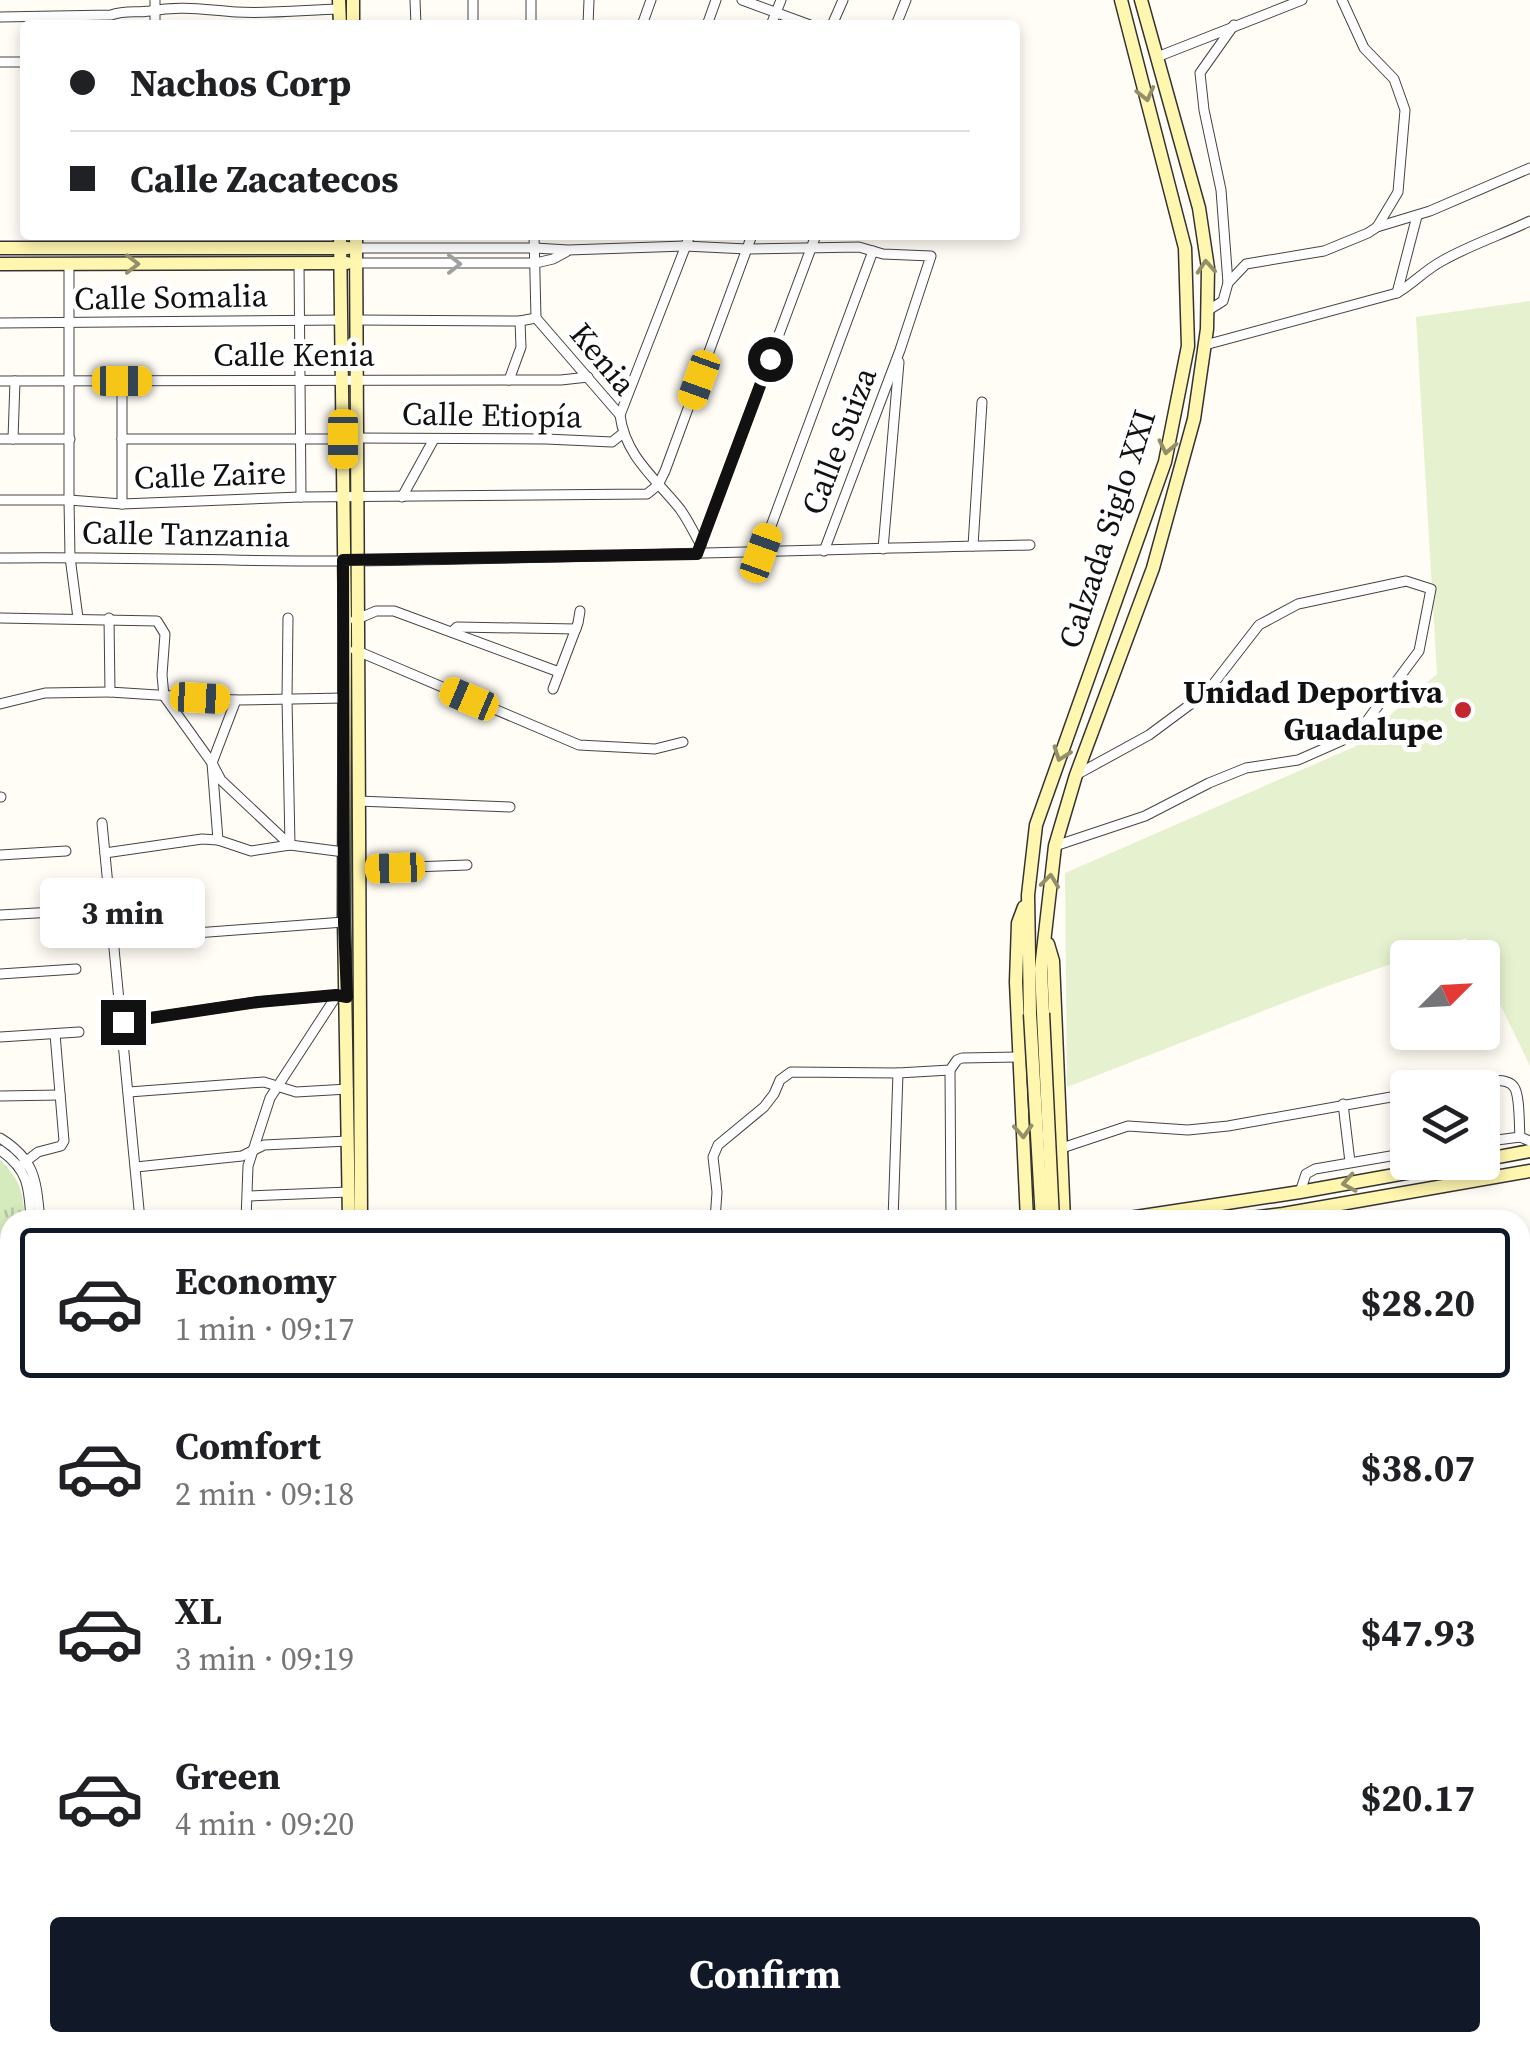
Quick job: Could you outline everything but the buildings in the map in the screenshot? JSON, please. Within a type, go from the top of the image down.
[{"type":"street","points":[[94,0],[95,16]]},
{"type":"street","points":[[237,0],[238,12]]},
{"type":"street","points":[[742,0],[796,20]]},
{"type":"street","points":[[773,20],[780,0]]},
{"type":"street","name":"Calzada Siglo XXI","points":[[1053,1210],[1028,895],[1036,825],[1164,462],[1188,346],[1185,248],[1120,0]]},
{"type":"street","name":"Calzada Siglo XXI","points":[[1036,1013],[1054,846],[1076,774],[1153,568],[1194,419],[1204,345],[1208,268],[1198,208],[1142,0]]},
{"type":"street","points":[[1157,57],[1302,0]]},
{"type":"street","points":[[1228,283],[1246,264],[1324,251],[1368,233],[1398,192],[1405,110],[1394,79],[1364,48],[1342,0]]},
{"type":"street","points":[[0,17],[112,15],[122,10],[148,11],[155,4],[200,4],[238,12],[339,5]]},
{"type":"street","points":[[1207,312],[1224,300],[1228,283],[1221,190],[1200,73],[1234,25]]},
{"type":"street","points":[[1376,227],[1417,216],[1530,168]]},
{"type":"street","points":[[1396,293],[1417,216]]},
{"type":"street","points":[[1204,345],[1396,293],[1448,257],[1530,222]]},
{"type":"street","points":[[412,248],[413,240]]},
{"type":"street","points":[[474,240],[475,248]]},
{"type":"street","points":[[357,320],[520,322],[536,318],[534,240]]},
{"type":"street","points":[[554,254],[560,240]]},
{"type":"street","points":[[622,247],[625,240]]},
{"type":"street","points":[[620,416],[688,240]]},
{"type":"street","points":[[658,485],[750,240]]},
{"type":"street","points":[[699,550],[814,240]]},
{"type":"street","points":[[356,241],[357,320],[343,498],[352,621],[359,653],[361,1210]]},
{"type":"street","points":[[0,248],[356,241],[412,248],[535,248],[554,254]]},
{"type":"street","points":[[340,242],[342,320],[350,380]]},
{"type":"street","points":[[0,264],[536,263],[568,250],[685,246],[872,251],[761,553]]},
{"type":"street","name":"Calle Suiza","points":[[824,550],[932,256],[872,251]]},
{"type":"street","points":[[299,263],[301,497]]},
{"type":"street","points":[[70,264],[70,557],[78,618]]},
{"type":"street","name":"Kenia","points":[[536,318],[620,416],[622,434],[630,450],[682,512],[699,550]]},
{"type":"street","name":"Calle Somalia","points":[[0,323],[342,320]]},
{"type":"street","points":[[509,380],[521,346],[520,322]]},
{"type":"street","name":"Calle Suiza","points":[[883,549],[900,350]]},
{"type":"street","name":"Calle Kenia","points":[[0,381],[588,377]]},
{"type":"street","points":[[13,439],[15,381]]},
{"type":"street","points":[[122,381],[122,504]]},
{"type":"street","points":[[972,546],[982,402]]},
{"type":"street","name":"Calle Etiopía","points":[[122,439],[612,442],[622,434]]},
{"type":"street","points":[[402,497],[434,438]]},
{"type":"street","points":[[0,439],[70,440]]},
{"type":"street","points":[[350,439],[358,498],[350,560]]},
{"type":"street","name":"Calle Zaire","points":[[0,500],[122,504],[301,497],[647,494],[658,485]]},
{"type":"street","name":"Calle Tanzania","points":[[0,558],[350,560],[1030,545]]},
{"type":"street","points":[[1054,846],[1145,816],[1246,768],[1298,760],[1357,734],[1418,651],[1431,590],[1406,581],[1298,604],[1259,625],[1207,692],[1148,735],[1076,774]]},
{"type":"street","points":[[349,1210],[342,996],[345,643],[352,621],[376,610],[394,611],[559,672]]},
{"type":"street","points":[[553,689],[580,611]]},
{"type":"street","points":[[0,618],[157,621],[166,634],[164,696],[221,780],[290,845]]},
{"type":"street","points":[[109,618],[110,692]]},
{"type":"street","points":[[288,618],[290,845]]},
{"type":"street","points":[[452,632],[458,627],[576,630]]},
{"type":"street","points":[[345,643],[359,653],[579,744],[655,749],[683,742]]},
{"type":"street","points":[[0,704],[45,694],[110,692],[236,700],[344,698]]},
{"type":"street","points":[[218,840],[212,763],[236,700]]},
{"type":"street","points":[[358,801],[510,807]]},
{"type":"street","points":[[102,823],[139,1210]]},
{"type":"street","points":[[105,854],[202,840],[218,840],[251,850],[290,845],[344,852]]},
{"type":"street","points":[[0,854],[66,851]]},
{"type":"street","points":[[359,869],[467,866]]},
{"type":"street","name":"Calzada Siglo XXI","points":[[1027,1210],[1016,956],[1018,923],[1028,895]]},
{"type":"street","points":[[0,915],[72,910]]},
{"type":"street","points":[[115,939],[344,922]]},
{"type":"street","points":[[1046,938],[1054,961],[1063,1210]]},
{"type":"street","points":[[0,974],[76,969]]},
{"type":"street","points":[[123,1022],[258,1002],[342,996],[361,1002]]},
{"type":"street","points":[[247,1210],[248,1166],[270,1098],[342,996]]},
{"type":"street","points":[[1036,1013],[1042,1210]]},
{"type":"street","points":[[0,1037],[79,1032]]},
{"type":"street","points":[[23,1164],[38,1152],[61,1146],[64,1141],[55,1034]]},
{"type":"street","points":[[951,1210],[950,1070],[962,1058],[1019,1057]]},
{"type":"street","points":[[716,1210],[713,1157],[718,1145],[764,1107],[784,1076],[791,1072],[950,1070]]},
{"type":"street","points":[[893,1210],[898,1073]]},
{"type":"street","points":[[1500,1080],[1508,1081],[1516,1089],[1525,1139],[1500,1141]]},
{"type":"street","points":[[129,1092],[264,1082],[296,1092],[348,1089]]},
{"type":"street","points":[[0,1096],[60,1096]]},
{"type":"street","points":[[1062,1148],[1128,1126],[1188,1130],[1228,1126],[1390,1097]]},
{"type":"street","points":[[1342,1104],[1350,1162]]},
{"type":"street","points":[[0,1138],[14,1146],[23,1164],[30,1210]]},
{"type":"street","points":[[136,1167],[242,1156],[264,1146],[348,1141]]},
{"type":"street","points":[[0,1150],[34,1174],[39,1210]]},
{"type":"street","points":[[1500,1157],[1530,1151]]},
{"type":"street","points":[[1300,1192],[1306,1174],[1315,1169],[1390,1156]]},
{"type":"street","points":[[1321,1210],[1530,1171]]},
{"type":"street","points":[[1182,1210],[1390,1176]]},
{"type":"street","points":[[1026,1184],[1044,1193],[1062,1188]]},
{"type":"street","points":[[248,1196],[349,1192]]},
{"type":"green space","name":"Unidad Deportiva Guadalupe","points":[[1530,301],[1530,1066],[1500,1004],[1500,940],[1390,940],[1390,964],[1067,1087],[1065,873],[1354,747],[1437,674],[1416,317]]},
{"type":"green space","points":[[0,1160],[20,1187],[24,1210],[0,1210]]},
{"type":"place","name":"Unidad Deportiva Guadalupe","points":[[1463,710]]},
{"type":"route","points":[[123,1022],[258,1002],[347,997],[343,560],[697,554],[770,359]]}]
